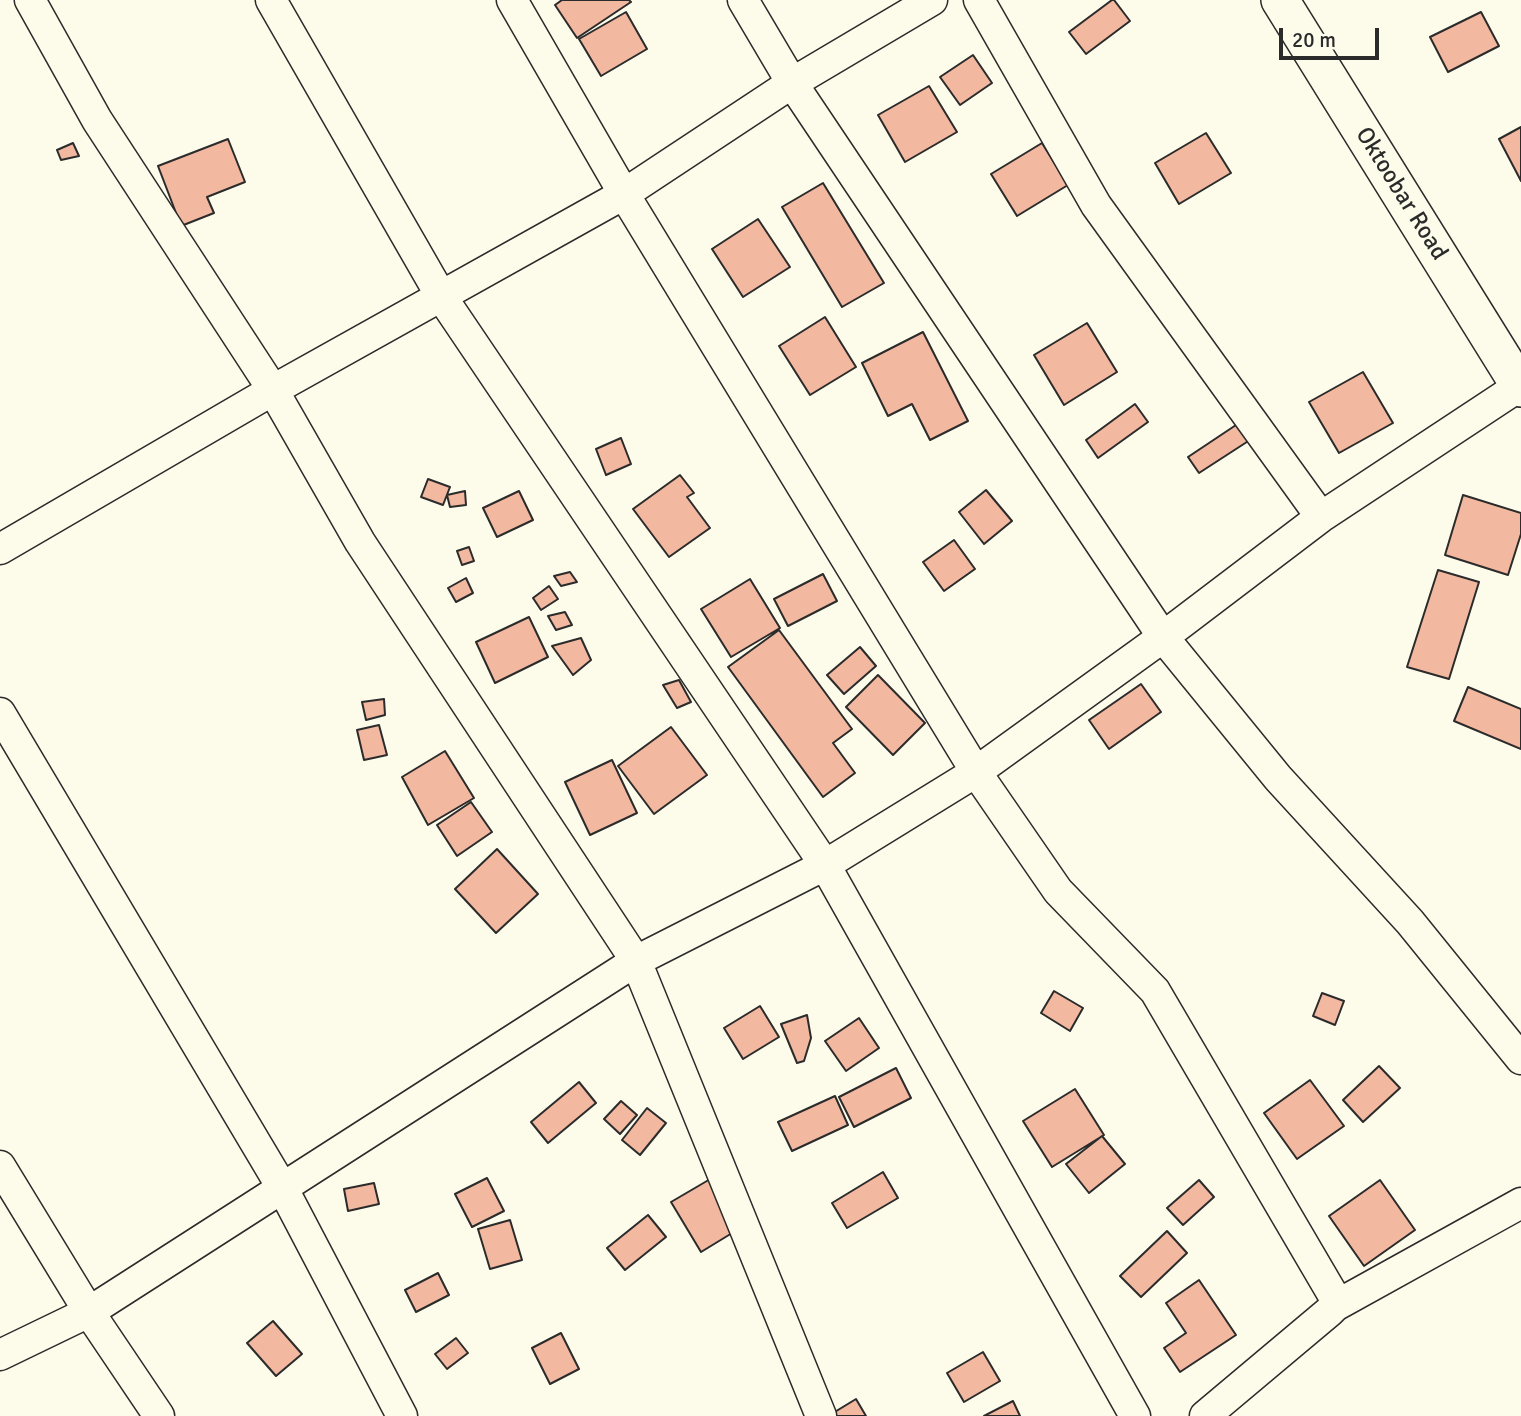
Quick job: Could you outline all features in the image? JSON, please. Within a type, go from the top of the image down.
[{"type":"street","points":[[30,0],[97,120],[272,390],[360,542],[636,961],[821,1416]]},
{"type":"street","points":[[271,0],[441,296],[825,865],[1135,1416]]},
{"type":"street","points":[[512,0],[624,194],[976,772],[1058,891],[1155,991],[1336,1300],[1335,1306]]},
{"type":"street","points":[[743,0],[792,83],[1163,637],[1278,778],[1410,922],[1521,1059]]},
{"type":"street","points":[[0,549],[272,390],[624,194],[792,83],[932,0]]},
{"type":"street","points":[[979,0],[1096,205],[1321,517]]},
{"type":"street","name":"Oktoobar Road","points":[[1280,0],[1520,386]]},
{"type":"street","points":[[0,1355],[89,1312],[636,961],[825,865],[976,772],[1163,637],[1321,517],[1520,386]]},
{"type":"street","points":[[0,713],[283,1189],[402,1416]]},
{"type":"street","points":[[0,1166],[89,1312],[159,1416]]},
{"type":"street","points":[[1205,1416],[1335,1306],[1521,1203]]},
{"type":"building","points":[[562,0],[631,2],[577,38],[555,5]]},
{"type":"building","points":[[1112,0],[1130,21],[1086,54],[1069,32]]},
{"type":"building","points":[[626,12],[647,49],[601,76],[579,39]]},
{"type":"building","points":[[1481,12],[1499,46],[1448,72],[1430,37]]},
{"type":"building","points":[[973,55],[992,83],[960,105],[940,77]]},
{"type":"building","points":[[929,86],[957,132],[905,162],[878,115]]},
{"type":"building","points":[[1521,127],[1521,181],[1499,139]]},
{"type":"building","points":[[1206,133],[1231,173],[1179,204],[1155,163]]},
{"type":"building","points":[[228,139],[245,182],[207,197],[214,213],[181,226],[158,166]]},
{"type":"building","points":[[73,143],[79,156],[61,160],[57,150]]},
{"type":"building","points":[[1042,143],[1068,185],[1017,216],[991,174]]},
{"type":"building","points":[[823,183],[884,283],[842,307],[782,207]]},
{"type":"building","points":[[758,219],[790,267],[743,297],[712,249]]},
{"type":"building","points":[[825,317],[856,367],[810,395],[779,346]]},
{"type":"building","points":[[1087,323],[1117,372],[1064,405],[1034,355]]},
{"type":"building","points":[[923,332],[968,421],[930,440],[912,404],[888,416],[862,363]]},
{"type":"building","points":[[1363,372],[1393,423],[1339,453],[1309,402]]},
{"type":"building","points":[[1135,404],[1148,422],[1098,458],[1086,440]]},
{"type":"building","points":[[1242,421],[1253,438],[1199,473],[1188,457]]},
{"type":"building","points":[[621,438],[631,464],[606,475],[596,449]]},
{"type":"building","points":[[680,475],[694,493],[687,497],[710,528],[669,557],[633,509]]},
{"type":"building","points":[[428,479],[450,487],[443,505],[421,497]]},
{"type":"building","points":[[986,490],[1012,521],[984,544],[959,512]]},
{"type":"building","points":[[465,491],[466,505],[450,507],[447,495]]},
{"type":"building","points":[[519,491],[533,520],[497,537],[483,508]]},
{"type":"building","points":[[1463,495],[1521,513],[1521,534],[1508,575],[1445,555]]},
{"type":"building","points":[[954,540],[975,569],[944,591],[923,562]]},
{"type":"building","points":[[469,547],[474,561],[462,565],[457,551]]},
{"type":"building","points":[[1438,570],[1479,582],[1449,679],[1407,667]]},
{"type":"building","points":[[570,572],[577,582],[561,586],[554,576]]},
{"type":"building","points":[[823,574],[837,601],[788,626],[774,599]]},
{"type":"building","points":[[466,578],[473,593],[456,602],[448,588]]},
{"type":"building","points":[[750,579],[780,628],[731,657],[701,609]]},
{"type":"building","points":[[549,586],[558,599],[541,610],[533,598]]},
{"type":"building","points":[[565,612],[572,625],[556,630],[548,616]]},
{"type":"building","points":[[529,617],[548,657],[495,683],[476,642]]},
{"type":"building","points":[[779,630],[852,729],[833,743],[855,773],[823,797],[728,667]]},
{"type":"building","points":[[581,638],[591,660],[573,675],[552,646]]},
{"type":"building","points":[[860,647],[876,666],[844,694],[827,675]]},
{"type":"building","points":[[878,675],[925,723],[893,755],[846,707]]},
{"type":"building","points":[[679,680],[691,702],[677,708],[663,685]]},
{"type":"building","points":[[1141,684],[1161,712],[1109,749],[1089,720]]},
{"type":"building","points":[[1468,687],[1521,709],[1521,749],[1454,721]]},
{"type":"building","points":[[384,699],[385,715],[366,720],[362,702]]},
{"type":"building","points":[[379,725],[387,755],[364,760],[357,730]]},
{"type":"building","points":[[671,727],[707,775],[654,814],[618,766]]},
{"type":"building","points":[[445,751],[474,798],[428,825],[402,777]]},
{"type":"building","points":[[612,760],[637,813],[590,835],[565,782]]},
{"type":"building","points":[[471,802],[492,832],[457,856],[437,825]]},
{"type":"building","points":[[497,849],[538,894],[496,933],[455,889]]},
{"type":"building","points":[[1054,991],[1083,1008],[1070,1031],[1041,1013]]},
{"type":"building","points":[[1322,993],[1344,1001],[1335,1025],[1313,1016]]},
{"type":"building","points":[[760,1006],[779,1037],[743,1059],[724,1028]]},
{"type":"building","points":[[807,1015],[811,1038],[804,1061],[797,1063],[781,1024]]},
{"type":"building","points":[[859,1018],[879,1048],[846,1071],[825,1041]]},
{"type":"building","points":[[1379,1066],[1400,1088],[1363,1122],[1343,1100]]},
{"type":"building","points":[[896,1068],[911,1098],[854,1127],[839,1097]]},
{"type":"building","points":[[1310,1080],[1344,1126],[1297,1159],[1264,1113]]},
{"type":"building","points":[[579,1082],[596,1103],[548,1143],[531,1122]]},
{"type":"building","points":[[1075,1089],[1104,1135],[1052,1167],[1023,1121]]},
{"type":"building","points":[[835,1096],[848,1125],[792,1151],[778,1122]]},
{"type":"building","points":[[621,1101],[637,1115],[620,1134],[604,1119]]},
{"type":"building","points":[[647,1108],[666,1123],[640,1155],[622,1140]]},
{"type":"building","points":[[1102,1136],[1125,1164],[1089,1193],[1066,1164]]},
{"type":"building","points":[[883,1172],[898,1198],[847,1228],[832,1203]]},
{"type":"building","points":[[487,1178],[504,1211],[472,1227],[455,1194]]},
{"type":"building","points":[[712,1178],[742,1227],[701,1252],[671,1202]]},
{"type":"building","points":[[1199,1180],[1214,1197],[1183,1225],[1167,1208]]},
{"type":"building","points":[[1380,1180],[1415,1230],[1364,1266],[1329,1216]]},
{"type":"building","points":[[374,1183],[379,1204],[348,1211],[344,1189]]},
{"type":"building","points":[[648,1215],[666,1237],[625,1270],[607,1248]]},
{"type":"building","points":[[510,1220],[522,1260],[490,1269],[478,1229]]},
{"type":"building","points":[[1167,1231],[1187,1253],[1141,1297],[1120,1276]]},
{"type":"building","points":[[438,1273],[449,1295],[416,1312],[405,1290]]},
{"type":"building","points":[[1199,1280],[1236,1335],[1180,1372],[1164,1348],[1186,1333],[1166,1303]]},
{"type":"building","points":[[273,1321],[302,1354],[276,1376],[247,1343]]},
{"type":"building","points":[[561,1333],[579,1369],[550,1384],[532,1348]]},
{"type":"building","points":[[456,1338],[468,1353],[447,1369],[435,1354]]},
{"type":"building","points":[[983,1352],[1000,1381],[964,1402],[947,1373]]},
{"type":"building","points":[[856,1399],[866,1416],[828,1416]]},
{"type":"building","points":[[1013,1401],[1020,1416],[984,1416]]}]
